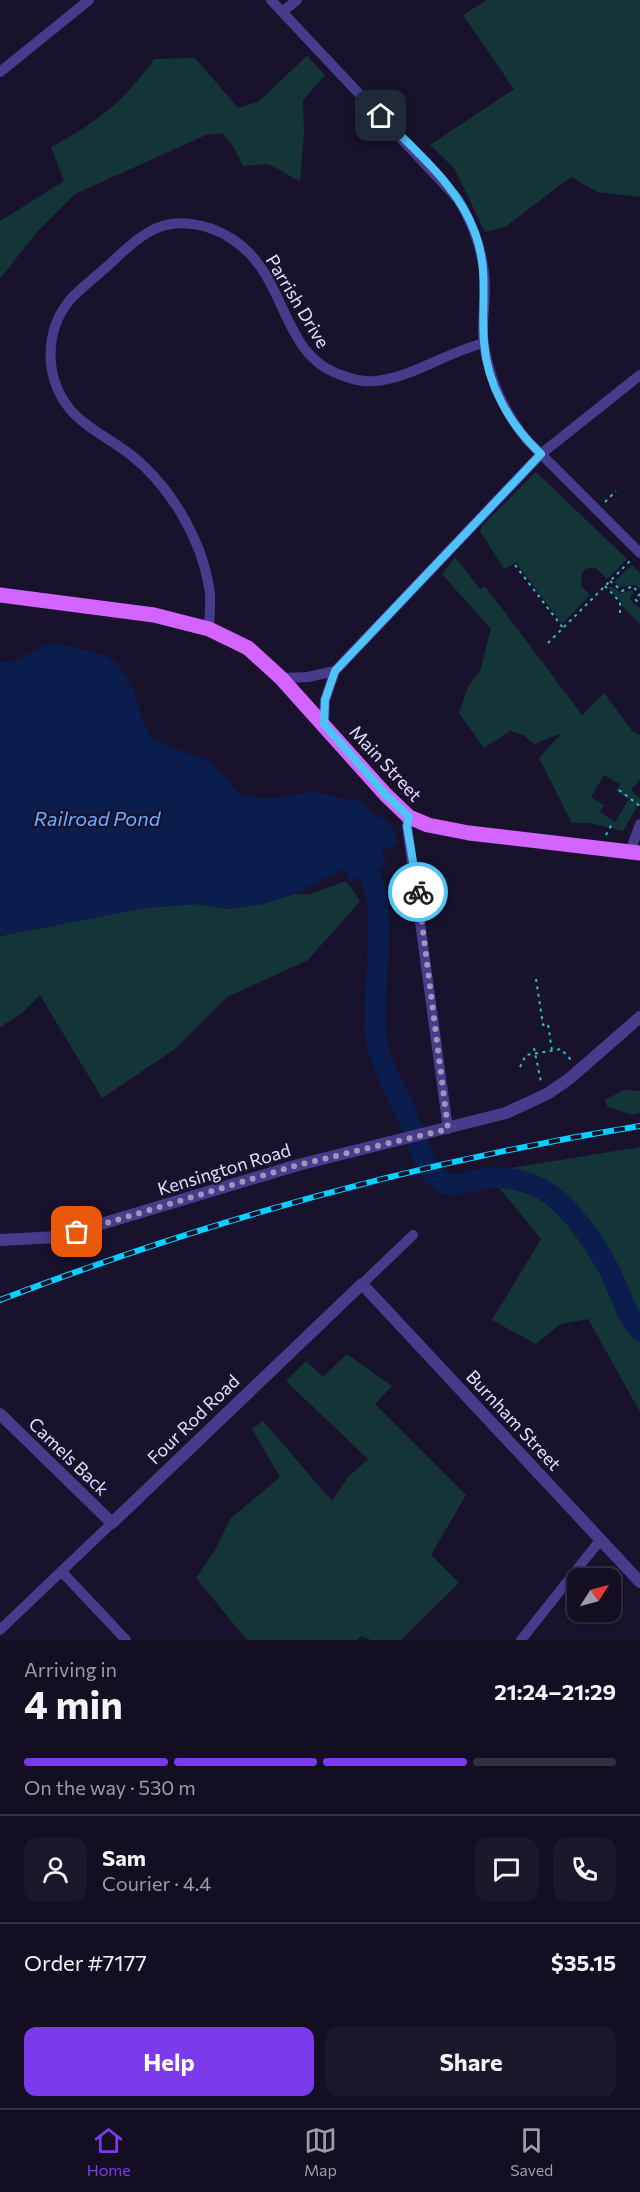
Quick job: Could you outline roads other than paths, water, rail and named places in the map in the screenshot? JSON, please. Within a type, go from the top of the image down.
[{"type":"main road","name":"Main Street","points":[[0,595],[154,615],[208,629],[248,648],[281,678],[386,795],[409,817],[428,825],[635,853]]},
{"type":"street","points":[[0,55],[4,68],[89,0]]},
{"type":"street","points":[[271,0],[458,199],[475,233],[482,256],[485,281],[484,343],[499,396],[512,421],[541,454],[640,553]]},
{"type":"street","points":[[282,12],[297,0]]},
{"type":"street","name":"Parrish Drive","points":[[208,629],[210,590],[204,565],[180,512],[150,473],[131,455],[85,424],[67,406],[56,387],[51,367],[51,342],[69,301],[137,238],[154,229],[195,224],[218,230],[234,240],[253,258],[270,279],[302,347],[325,371],[354,380],[374,381],[395,377],[466,347],[484,343]]},
{"type":"street","points":[[324,724],[325,700],[335,671],[541,454],[640,375]]},
{"type":"street","points":[[281,678],[308,677],[335,671]]},
{"type":"street","points":[[409,817],[407,826],[416,876],[448,1129]]},
{"type":"street","points":[[635,853],[640,824]]},
{"type":"street","name":"Kensington Road","points":[[0,1240],[58,1237],[298,1165],[506,1113],[547,1094],[578,1072],[640,1017]]},
{"type":"street","name":"Four Rod Road","points":[[0,1630],[413,1235]]},
{"type":"street","name":"Burnham Street","points":[[362,1284],[640,1582]]},
{"type":"street","name":"Camels Back","points":[[0,1414],[112,1523]]},
{"type":"street","points":[[521,1640],[601,1539]]},
{"type":"street","points":[[62,1572],[126,1640]]},
{"type":"water","name":"Railroad Pond","points":[[54,642],[104,655],[117,663],[132,686],[143,721],[152,737],[183,752],[205,759],[217,767],[240,794],[258,798],[278,798],[313,791],[344,799],[361,799],[371,812],[389,822],[399,844],[381,850],[387,865],[350,883],[344,870],[295,894],[264,904],[227,909],[198,904],[144,908],[0,936],[0,662],[14,661]]},
{"type":"waterway","points":[[352,852],[366,868],[375,889],[379,941],[375,1021],[379,1052],[428,1167],[441,1182],[448,1184],[462,1184],[488,1178],[507,1178],[538,1187],[549,1194],[582,1226],[607,1266],[628,1312],[640,1331]]},
{"type":"railway","points":[[0,1300],[157,1244],[316,1196],[477,1157],[640,1126]]}]
